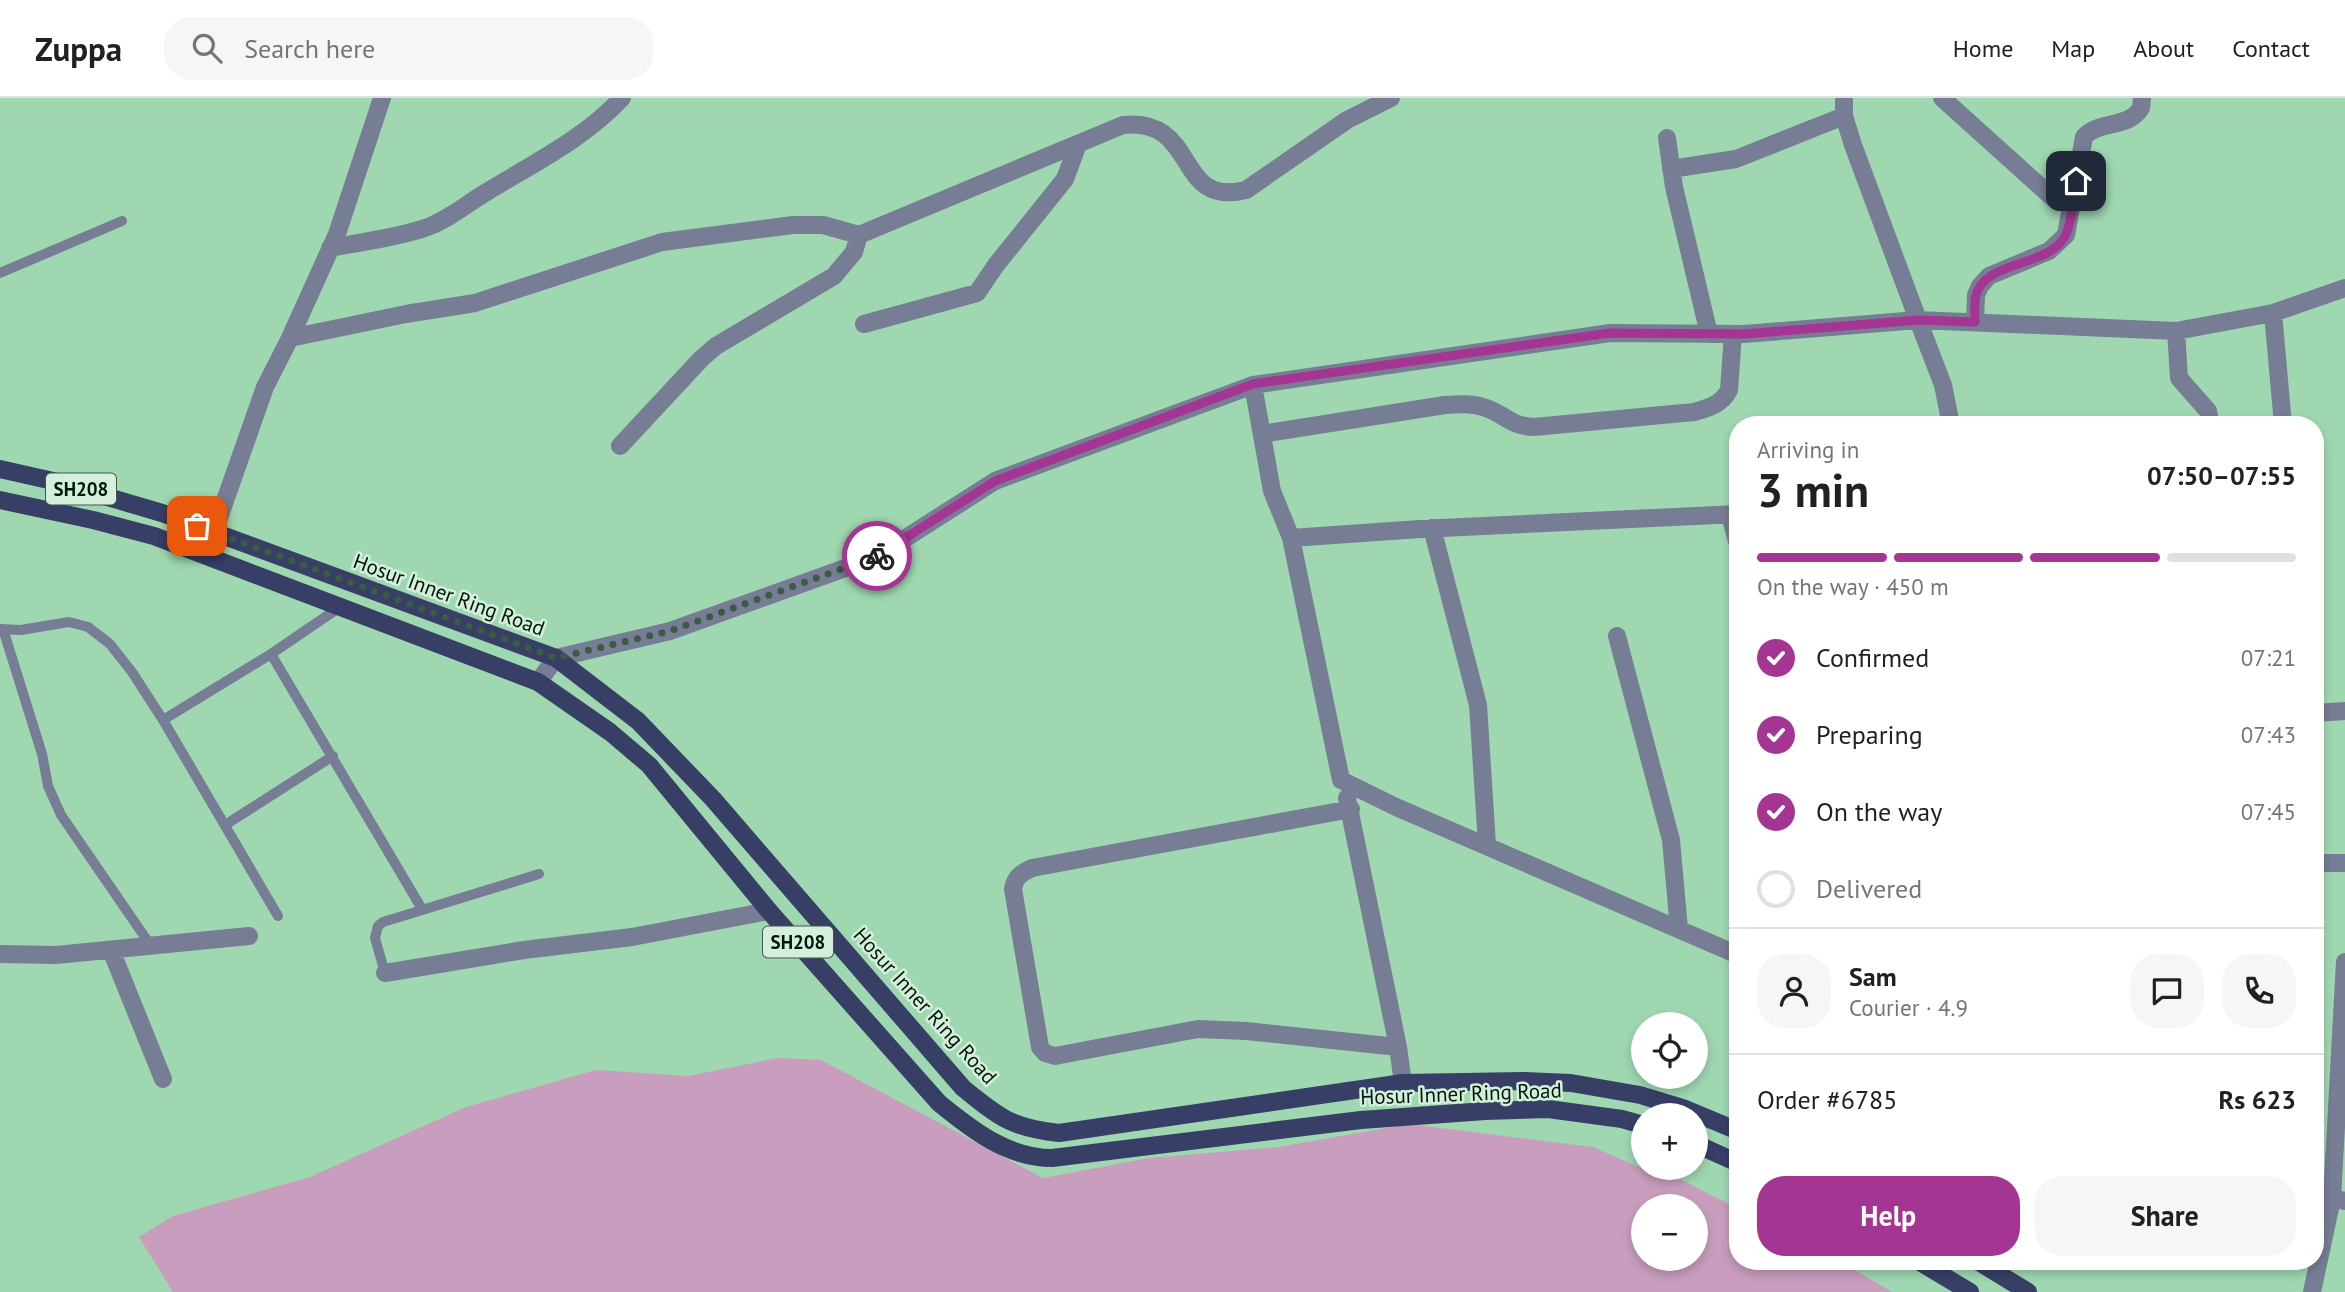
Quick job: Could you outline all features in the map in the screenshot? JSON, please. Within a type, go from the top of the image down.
[{"type":"main road","name":"Hosur Inner Ring Road","points":[[0,469],[53,481],[162,513],[556,658],[638,721],[713,799],[963,1088],[998,1116],[1028,1130],[1059,1133],[1403,1083],[1571,1083],[1640,1095],[1682,1108],[1729,1127]]},
{"type":"main road","name":"Hosur Inner Ring Road","points":[[0,500],[154,536],[538,682],[610,732],[649,765],[769,911],[939,1103],[968,1128],[1016,1153],[1036,1158],[1052,1158],[1361,1120],[1485,1111],[1548,1109],[1631,1122]]},
{"type":"main road","points":[[1708,1149],[1729,1159]]},
{"type":"main road","points":[[1933,1270],[1970,1292]]},
{"type":"main road","points":[[1992,1270],[2028,1292]]},
{"type":"street","points":[[214,533],[265,387],[330,248],[382,98]]},
{"type":"street","points":[[330,248],[424,229],[447,219],[556,151],[606,115],[622,98]]},
{"type":"street","points":[[290,338],[475,303],[663,242],[793,225],[823,225],[859,235],[1123,125],[1140,124],[1155,128],[1166,135],[1202,185],[1216,192],[1229,194],[1246,190],[1347,120],[1391,98]]},
{"type":"street","points":[[1942,98],[2053,198],[2072,202]]},
{"type":"street","points":[[1975,322],[1976,295],[1980,286],[1990,276],[2036,257],[2060,243],[2066,235],[2084,137],[2093,129],[2131,119],[2141,108],[2142,98]]},
{"type":"street","points":[[1671,169],[1736,159],[1844,107],[1853,145],[1944,385],[1949,416]]},
{"type":"street","points":[[1667,138],[1671,169],[1709,334]]},
{"type":"street","points":[[863,324],[977,293],[1065,179],[1078,144]]},
{"type":"street","points":[[620,446],[716,346],[834,276],[854,251],[859,235]]},
{"type":"street","points":[[538,682],[556,658],[670,631],[876,557],[995,481],[1253,384],[1610,333],[1733,334],[1919,320],[2176,331],[2273,313],[2345,288]]},
{"type":"street","points":[[2273,313],[2282,416]]},
{"type":"street","points":[[2176,331],[2179,378],[2208,411],[2209,416]]},
{"type":"street","points":[[1262,434],[1445,405],[1479,406],[1518,426],[1534,427],[1694,412],[1725,398],[1729,390],[1733,334]]},
{"type":"street","points":[[1253,384],[1272,491],[1291,538],[1340,780],[1351,809],[1403,1083]]},
{"type":"street","points":[[1291,538],[1432,528],[1729,515]]},
{"type":"street","points":[[1432,528],[1478,705],[1487,845]]},
{"type":"street","points":[[1617,636],[1671,840],[1679,929]]},
{"type":"street","points":[[2324,712],[2345,711]]},
{"type":"street","points":[[1340,780],[1396,807],[1729,951]]},
{"type":"street","points":[[1351,809],[1022,872],[1015,880],[1013,889],[1040,1047],[1055,1056],[1198,1029],[1246,1031],[1398,1047]]},
{"type":"street","points":[[2324,863],[2345,863]]},
{"type":"street","points":[[385,973],[524,950],[632,937],[769,911]]},
{"type":"street","points":[[0,954],[56,955],[249,936]]},
{"type":"street","points":[[111,950],[163,1079]]},
{"type":"street","points":[[2324,1233],[2331,1199],[2345,962]]},
{"type":"street","points":[[2312,1292],[2316,1270]]},
{"type":"lane","points":[[0,273],[122,221]]},
{"type":"lane","points":[[163,720],[271,654],[340,607]]},
{"type":"lane","points":[[151,946],[57,805],[48,786],[42,754],[2,629],[21,630],[69,622],[88,627],[110,644],[163,720],[278,916]]},
{"type":"lane","points":[[271,654],[422,909]]},
{"type":"lane","points":[[225,825],[333,756]]},
{"type":"lane","points":[[385,973],[375,938],[378,926],[422,909],[540,874]]},
{"type":"shaded area","points":[[777,1058],[821,1060],[1043,1178],[1149,1158],[1279,1147],[1409,1124],[1593,1147],[1631,1164],[1631,1180],[1682,1180],[1729,1204],[1729,1270],[1855,1270],[1892,1292],[173,1292],[139,1237],[173,1216],[310,1177],[466,1107],[596,1070],[688,1076]]},
{"type":"way so far","points":[[197,526],[556,658],[670,631],[877,556]]},
{"type":"route","points":[[877,556],[995,481],[1253,384],[1610,333],[1744,334],[1919,320],[1975,322],[1976,295],[1980,286],[1990,276],[2049,251],[2066,235],[2076,181]]}]
